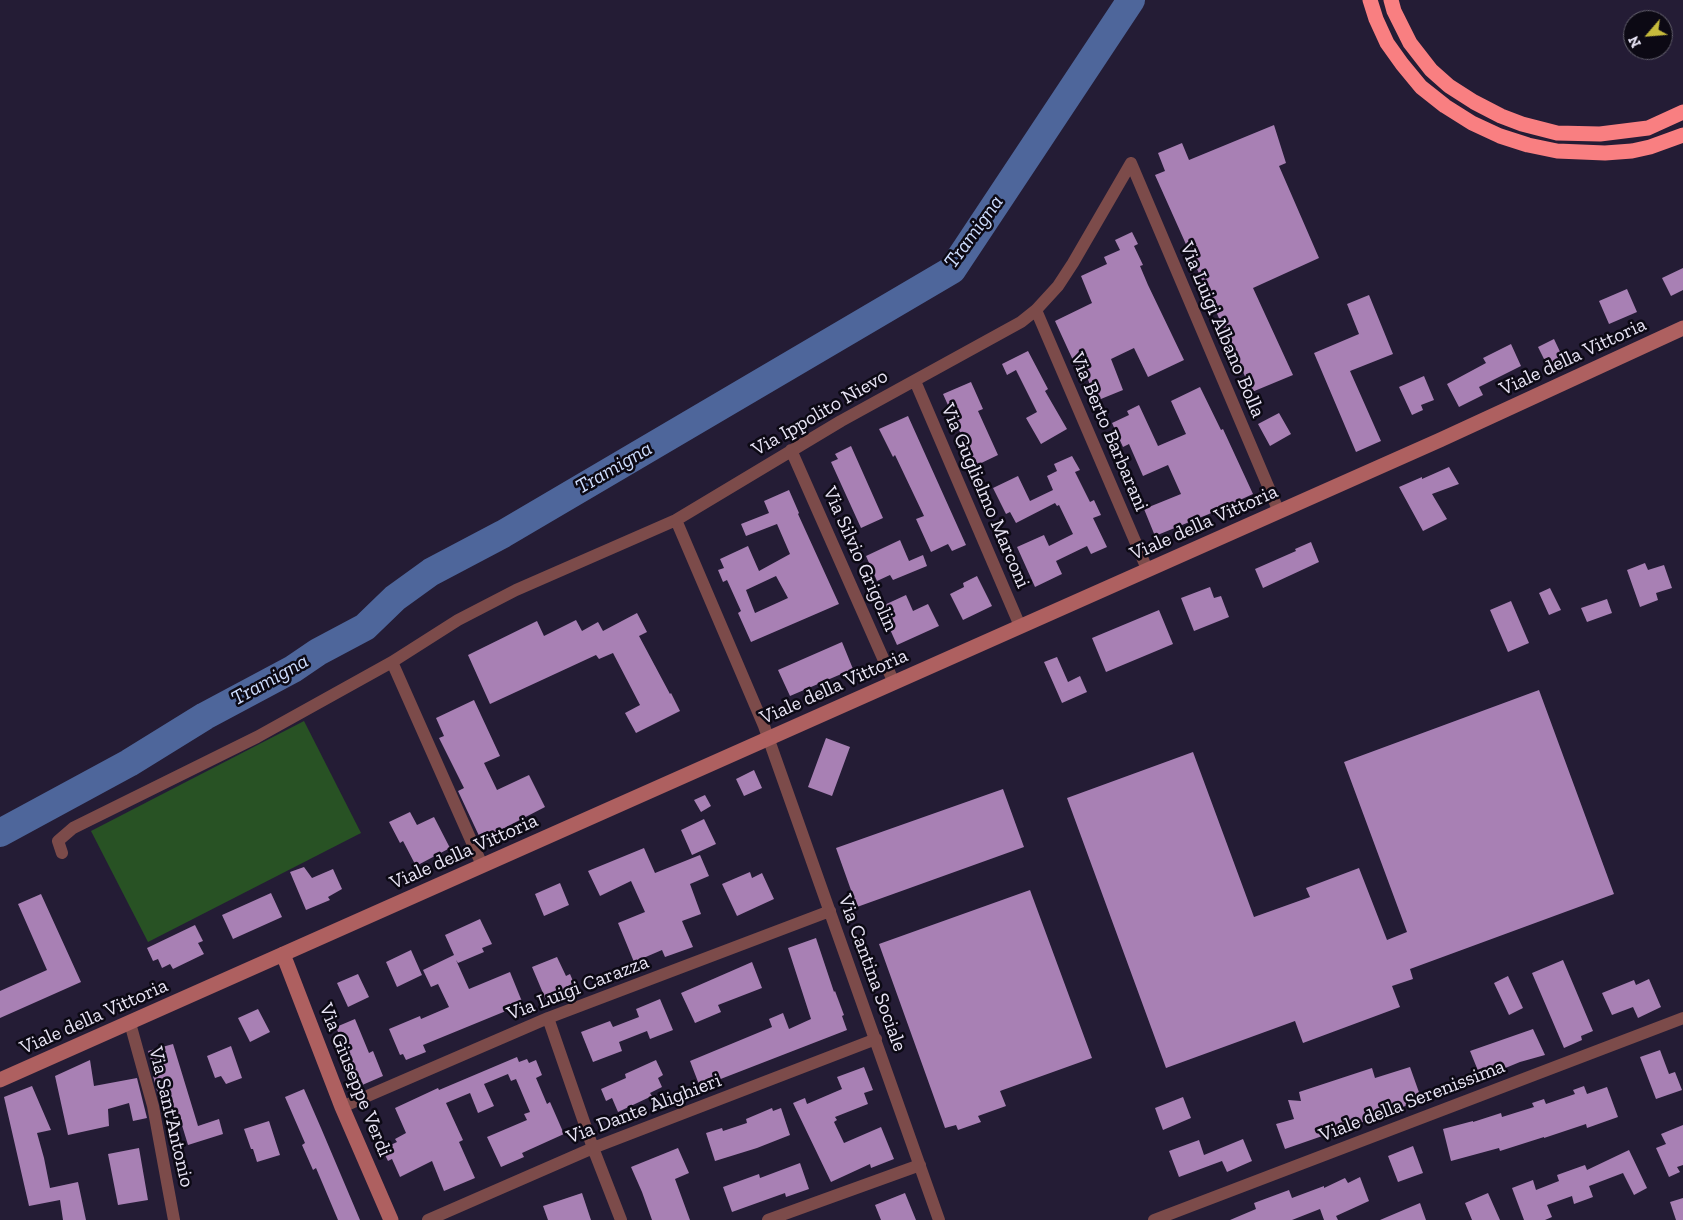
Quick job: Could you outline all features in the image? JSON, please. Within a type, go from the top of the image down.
[{"type":"highway","points":[[1370,0],[1376,19],[1387,42],[1421,87],[1445,106],[1472,123],[1500,136],[1528,145],[1557,151],[1605,153],[1632,151],[1650,147],[1683,134]]},
{"type":"highway","points":[[1391,0],[1394,12],[1410,43],[1431,70],[1449,86],[1501,116],[1522,124],[1557,132],[1578,134],[1617,133],[1648,128],[1683,112]]},
{"type":"street","name":"Via Ippolito Nievo","points":[[62,853],[58,841],[73,828],[257,737],[392,662],[458,620],[516,590],[676,520],[840,421],[1021,322],[1036,310],[1058,286],[1073,264],[1130,163]]},
{"type":"street","name":"Via Luigi Albano Bolla","points":[[1130,163],[1279,512]]},
{"type":"street","name":"Via Berto Barbarani","points":[[1036,310],[1147,569]]},
{"type":"street","name":"Viale della Vittoria","points":[[0,1080],[1279,512],[1683,328]]},
{"type":"street","name":"Via Guglielmo Marconi","points":[[915,381],[1020,626]]},
{"type":"street","name":"Via Silvio Grigolin","points":[[791,450],[894,682]]},
{"type":"street","points":[[676,520],[768,738]]},
{"type":"street","points":[[392,662],[482,865]]},
{"type":"street","name":"Via Cantina Sociale","points":[[768,738],[939,1220]]},
{"type":"street","name":"Via Luigi Carazza","points":[[342,1107],[548,1018],[830,911]]},
{"type":"street","name":"Via Giuseppe Verdi","points":[[283,954],[342,1107],[391,1220]]},
{"type":"street","points":[[548,1018],[593,1148],[621,1220]]},
{"type":"street","name":"Viale della Serenissima","points":[[1154,1220],[1683,1018]]},
{"type":"street","name":"Via Sant'Antonio","points":[[130,1023],[153,1106],[174,1220]]},
{"type":"street","name":"Via Dante Alighieri","points":[[428,1220],[593,1148],[876,1040]]},
{"type":"street","points":[[768,1220],[920,1165]]},
{"type":"green space","points":[[304,721],[361,833],[148,942],[91,831]]},
{"type":"building","points":[[1274,125],[1286,163],[1279,166],[1319,258],[1253,288],[1293,375],[1252,392],[1155,175],[1165,171],[1158,153],[1182,143],[1189,160]]},
{"type":"building","points":[[1132,232],[1138,244],[1134,246],[1143,265],[1140,266],[1184,360],[1148,377],[1134,348],[1111,359],[1123,390],[1096,401],[1083,366],[1077,369],[1055,321],[1092,303],[1081,276],[1107,264],[1104,257],[1120,250],[1115,240]]},
{"type":"building","points":[[1683,268],[1683,290],[1671,296],[1662,278]]},
{"type":"building","points":[[1627,289],[1637,312],[1609,324],[1599,301]]},
{"type":"building","points":[[1369,295],[1393,354],[1350,371],[1381,441],[1356,452],[1314,353],[1359,334],[1347,304]]},
{"type":"building","points":[[1554,339],[1563,358],[1547,365],[1538,347]]},
{"type":"building","points":[[1511,344],[1521,366],[1479,387],[1483,395],[1459,407],[1447,384],[1486,363],[1483,358]]},
{"type":"building","points":[[1028,351],[1048,389],[1045,391],[1067,429],[1041,444],[1026,418],[1037,412],[1016,370],[1007,375],[1002,364]]},
{"type":"building","points":[[1424,376],[1434,400],[1421,405],[1423,410],[1412,415],[1399,387]]},
{"type":"building","points":[[971,382],[983,409],[978,411],[998,455],[973,467],[960,441],[963,439],[943,394]]},
{"type":"building","points":[[1200,387],[1221,430],[1223,429],[1253,494],[1155,536],[1144,509],[1181,494],[1168,465],[1143,476],[1129,444],[1123,447],[1112,423],[1129,415],[1127,411],[1139,405],[1158,446],[1186,434],[1171,401]]},
{"type":"building","points":[[1279,413],[1291,434],[1270,446],[1258,424]]},
{"type":"building","points":[[908,416],[966,545],[952,551],[948,544],[931,552],[916,519],[924,516],[895,455],[893,457],[879,429]]},
{"type":"building","points":[[851,446],[883,518],[861,528],[831,462],[838,459],[835,454]]},
{"type":"building","points":[[1072,456],[1080,470],[1075,472],[1090,502],[1094,500],[1101,515],[1093,518],[1107,547],[1091,554],[1087,546],[1056,561],[1062,574],[1035,587],[1017,547],[1044,535],[1049,546],[1073,534],[1059,505],[1057,506],[1055,503],[1016,523],[1010,512],[1006,514],[993,488],[1018,476],[1030,501],[1053,490],[1047,476],[1057,471],[1054,464]]},
{"type":"building","points":[[1449,467],[1459,484],[1432,494],[1447,519],[1423,531],[1399,487]]},
{"type":"building","points":[[789,490],[839,604],[751,642],[738,613],[741,611],[727,580],[723,582],[718,570],[724,568],[720,559],[748,546],[759,571],[790,554],[777,524],[746,536],[741,524],[769,513],[764,501]],"holes":[[[776,576],[788,598],[755,613],[746,590]]]},
{"type":"building","points":[[900,540],[909,561],[923,555],[927,566],[893,580],[890,575],[877,581],[866,556]]},
{"type":"building","points":[[1311,542],[1319,562],[1263,588],[1255,569],[1296,551],[1295,549]]},
{"type":"building","points":[[1645,563],[1648,570],[1664,565],[1672,588],[1656,593],[1658,600],[1640,607],[1627,570]]},
{"type":"building","points":[[977,576],[992,606],[963,620],[950,594],[964,587],[963,583]]},
{"type":"building","points":[[1210,587],[1214,598],[1221,596],[1229,617],[1194,631],[1181,598]]},
{"type":"building","points":[[1550,588],[1561,610],[1549,615],[1539,593]]},
{"type":"building","points":[[906,595],[913,611],[928,604],[939,626],[897,645],[880,607]]},
{"type":"building","points":[[1607,599],[1612,613],[1587,622],[1581,608]]},
{"type":"building","points":[[1511,601],[1529,643],[1508,652],[1490,610]]},
{"type":"building","points":[[1159,610],[1173,644],[1106,672],[1092,638]]},
{"type":"building","points":[[637,613],[647,632],[639,636],[680,711],[636,733],[625,713],[640,705],[613,653],[599,659],[596,655],[490,704],[468,655],[537,621],[544,636],[576,620],[582,631],[598,622],[603,631]]},
{"type":"building","points":[[842,642],[853,669],[790,696],[778,670]]},
{"type":"building","points":[[1057,657],[1068,682],[1080,676],[1087,692],[1062,703],[1044,662]]},
{"type":"building","points":[[1539,690],[1614,894],[1410,969],[1413,979],[1392,986],[1400,1007],[1303,1043],[1295,1021],[1166,1068],[1067,798],[1193,752],[1254,917],[1310,897],[1306,888],[1359,868],[1387,940],[1407,932],[1344,762]]},
{"type":"building","points":[[474,700],[500,756],[484,763],[497,790],[529,775],[545,807],[481,840],[458,791],[464,788],[439,738],[444,736],[436,718]]},
{"type":"building","points":[[826,738],[850,747],[832,796],[808,787]]},
{"type":"building","points":[[754,770],[762,788],[744,796],[736,779]]},
{"type":"building","points":[[1003,789],[1024,847],[857,907],[836,848]]},
{"type":"building","points":[[705,795],[711,806],[701,812],[694,800]]},
{"type":"building","points":[[410,812],[417,825],[434,817],[450,848],[416,866],[403,841],[400,843],[389,822]]},
{"type":"building","points":[[704,819],[716,844],[692,855],[681,830]]},
{"type":"building","points":[[644,848],[655,873],[700,855],[709,876],[690,884],[701,914],[682,921],[693,947],[665,957],[662,950],[634,962],[618,923],[645,912],[631,881],[600,896],[588,871]]},
{"type":"building","points":[[304,867],[312,878],[333,869],[342,889],[328,897],[330,900],[306,910],[290,872]]},
{"type":"building","points":[[750,872],[752,878],[762,873],[774,899],[737,916],[722,884]]},
{"type":"building","points":[[560,883],[569,905],[544,916],[535,894]]},
{"type":"building","points":[[1030,890],[1092,1058],[1000,1091],[1006,1106],[978,1116],[981,1122],[958,1130],[956,1125],[945,1128],[879,944]]},
{"type":"building","points":[[271,893],[282,917],[233,939],[222,915]]},
{"type":"building","points":[[41,894],[81,982],[0,1018],[0,991],[47,970],[18,904]]},
{"type":"building","points":[[480,919],[492,944],[482,948],[484,952],[458,963],[456,960],[469,989],[510,972],[523,1004],[423,1045],[426,1052],[406,1060],[403,1054],[400,1055],[389,1029],[420,1016],[421,1019],[449,1007],[438,984],[431,987],[423,970],[454,955],[445,935]]},
{"type":"building","points":[[195,925],[203,941],[198,943],[204,954],[173,969],[170,964],[162,968],[158,959],[153,961],[147,948]]},
{"type":"building","points":[[816,938],[834,992],[844,1015],[842,1016],[847,1030],[700,1087],[690,1061],[772,1027],[769,1019],[783,1013],[789,1029],[811,1019],[788,948]]},
{"type":"building","points":[[411,950],[422,975],[397,987],[386,962]]},
{"type":"building","points":[[557,957],[566,976],[570,974],[578,993],[548,1005],[532,967]]},
{"type":"building","points":[[1563,960],[1593,1031],[1581,1036],[1582,1040],[1564,1048],[1532,973]]},
{"type":"building","points":[[752,962],[762,988],[718,1005],[721,1012],[695,1023],[681,993]]},
{"type":"building","points":[[358,974],[369,997],[348,1007],[337,983]]},
{"type":"building","points":[[1508,976],[1523,1008],[1509,1015],[1494,983]]},
{"type":"building","points":[[1649,979],[1661,1007],[1638,1018],[1633,1007],[1612,1015],[1602,993],[1634,980],[1636,985]]},
{"type":"building","points":[[660,999],[673,1030],[650,1039],[647,1031],[619,1042],[622,1051],[593,1062],[581,1032],[610,1021],[613,1027],[639,1017],[636,1009]]},
{"type":"building","points":[[258,1009],[270,1032],[250,1042],[238,1018]]},
{"type":"building","points":[[355,1019],[369,1053],[373,1051],[383,1076],[360,1086],[336,1027]]},
{"type":"building","points":[[1533,1029],[1545,1055],[1520,1062],[1481,1078],[1470,1051]]},
{"type":"building","points":[[173,1044],[198,1126],[219,1119],[223,1134],[188,1145],[177,1109],[163,1113],[153,1076],[156,1075],[148,1051]]},
{"type":"building","points":[[231,1046],[242,1078],[226,1084],[221,1076],[215,1078],[207,1056]]},
{"type":"building","points":[[1660,1050],[1669,1074],[1675,1072],[1682,1090],[1656,1099],[1640,1057]]},
{"type":"building","points":[[517,1057],[519,1062],[527,1059],[529,1063],[536,1060],[542,1075],[536,1078],[547,1104],[550,1102],[564,1134],[522,1153],[524,1157],[501,1167],[487,1137],[527,1120],[524,1114],[530,1112],[516,1079],[511,1081],[508,1074],[484,1084],[494,1106],[478,1113],[470,1093],[446,1103],[463,1140],[459,1142],[475,1178],[444,1191],[432,1161],[400,1177],[392,1159],[388,1161],[382,1149],[397,1142],[395,1139],[406,1133],[395,1108],[438,1088],[439,1090]]},
{"type":"building","points":[[90,1060],[94,1086],[137,1078],[147,1118],[133,1121],[129,1103],[108,1109],[109,1126],[68,1135],[55,1076]]},
{"type":"building","points":[[656,1060],[663,1075],[658,1078],[662,1087],[650,1093],[652,1096],[618,1112],[612,1098],[606,1101],[601,1089],[626,1078],[625,1074]]},
{"type":"building","points":[[864,1067],[873,1090],[864,1093],[868,1104],[835,1117],[837,1120],[834,1122],[844,1143],[881,1127],[894,1159],[871,1168],[870,1164],[831,1182],[793,1103],[805,1098],[807,1104],[842,1089],[837,1077]]},
{"type":"building","points":[[1410,1067],[1421,1098],[1397,1110],[1285,1149],[1276,1124],[1294,1119],[1288,1100],[1301,1101],[1299,1092],[1372,1068],[1375,1078]]},
{"type":"building","points":[[32,1086],[51,1130],[37,1133],[50,1188],[78,1182],[86,1220],[63,1220],[60,1200],[29,1206],[4,1097]]},
{"type":"building","points":[[1584,1086],[1587,1094],[1607,1087],[1618,1117],[1587,1128],[1586,1124],[1500,1151],[1499,1148],[1451,1161],[1443,1129],[1501,1113],[1502,1117],[1534,1107],[1532,1103],[1544,1099],[1546,1104],[1575,1094],[1573,1090]]},
{"type":"building","points":[[304,1089],[360,1220],[338,1220],[316,1168],[313,1170],[302,1145],[305,1143],[285,1097]]},
{"type":"building","points":[[1183,1097],[1191,1118],[1163,1130],[1155,1108]]},
{"type":"building","points":[[772,1108],[773,1111],[781,1108],[790,1135],[715,1161],[706,1133],[722,1128],[723,1131],[747,1123],[746,1119]]},
{"type":"building","points":[[269,1121],[280,1155],[257,1162],[244,1129]]},
{"type":"building","points":[[1683,1125],[1683,1165],[1677,1167],[1680,1172],[1669,1177],[1656,1148],[1666,1144],[1661,1134]]},
{"type":"building","points":[[1243,1139],[1252,1161],[1227,1172],[1222,1161],[1179,1177],[1169,1151],[1199,1140],[1204,1155]]},
{"type":"building","points":[[1413,1146],[1423,1173],[1398,1182],[1388,1156]]},
{"type":"building","points":[[139,1148],[148,1200],[118,1205],[108,1154]]},
{"type":"building","points":[[678,1148],[689,1173],[675,1179],[690,1220],[652,1220],[631,1167]]},
{"type":"building","points":[[1629,1150],[1647,1188],[1634,1195],[1623,1173],[1589,1186],[1593,1197],[1574,1204],[1572,1196],[1547,1205],[1552,1217],[1545,1220],[1524,1220],[1512,1188],[1533,1180],[1536,1190],[1559,1181],[1557,1175],[1585,1165],[1587,1170]]},
{"type":"building","points":[[800,1163],[809,1189],[786,1197],[785,1193],[732,1212],[723,1187],[759,1174],[760,1178]]},
{"type":"building","points":[[1360,1177],[1369,1201],[1336,1216],[1338,1220],[1324,1220],[1320,1209],[1292,1220],[1230,1220],[1256,1209],[1254,1203],[1289,1190],[1292,1198],[1324,1186],[1324,1188],[1345,1178],[1348,1183]]},
{"type":"building","points":[[582,1193],[591,1220],[548,1220],[543,1206]]},
{"type":"building","points":[[905,1193],[916,1220],[881,1220],[875,1205]]},
{"type":"building","points":[[1488,1193],[1500,1220],[1472,1220],[1465,1203]]},
{"type":"building","points":[[1683,1198],[1683,1220],[1676,1220],[1670,1202]]},
{"type":"building","points":[[1420,1203],[1426,1220],[1380,1220]]},
{"type":"waterway","name":"Tramigna","points":[[0,833],[129,763],[205,716],[293,669],[318,652],[365,627],[395,598],[431,572],[503,534],[952,270],[1131,0]]}]
